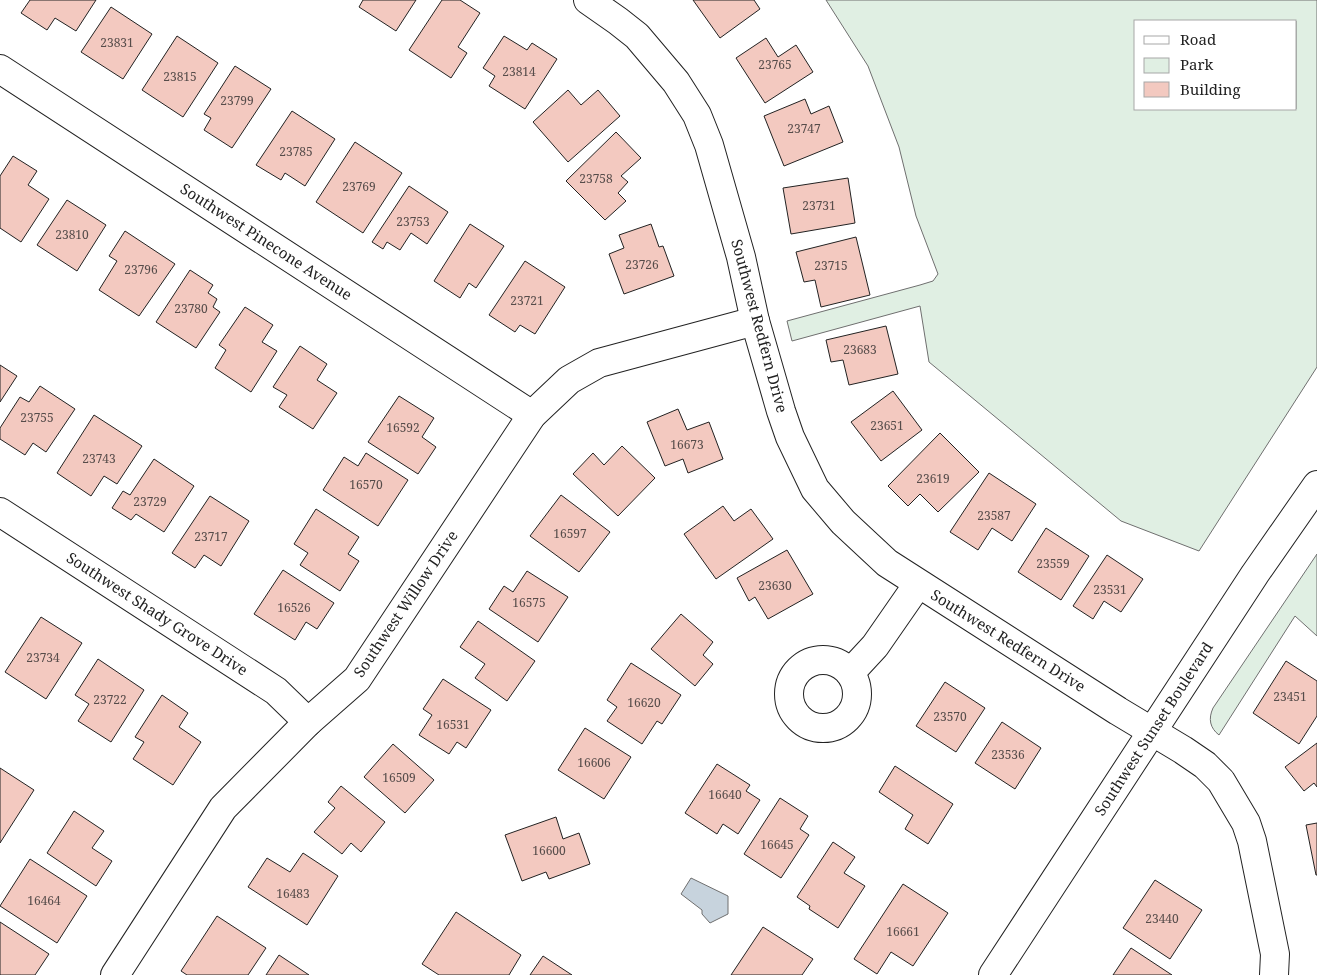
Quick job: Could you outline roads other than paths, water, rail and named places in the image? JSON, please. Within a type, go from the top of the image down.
[{"type":"street","name":"Southwest Redfern Drive","points":[[588,0],[637,36],[676,82],[697,115],[709,145],[739,248],[755,321],[790,437],[815,489],[859,539],[887,563],[1118,711],[1153,731],[1205,765],[1221,780],[1246,823],[1252,842],[1275,954],[1274,975]]},
{"type":"street","name":"Southwest Pinecone Avenue","points":[[0,69],[532,415]]},
{"type":"street","name":"Southwest Willow Drive","points":[[115,975],[223,808],[308,722],[357,679],[532,415],[569,380],[599,363],[755,321]]},
{"type":"street","name":"Southwest Sunset Boulevard","points":[[992,975],[1255,574],[1317,485]]},
{"type":"street","name":"Southwest Shady Grove Drive","points":[[0,512],[276,691],[308,722]]},
{"type":"street","points":[[850,673],[875,646],[918,584]]}]
